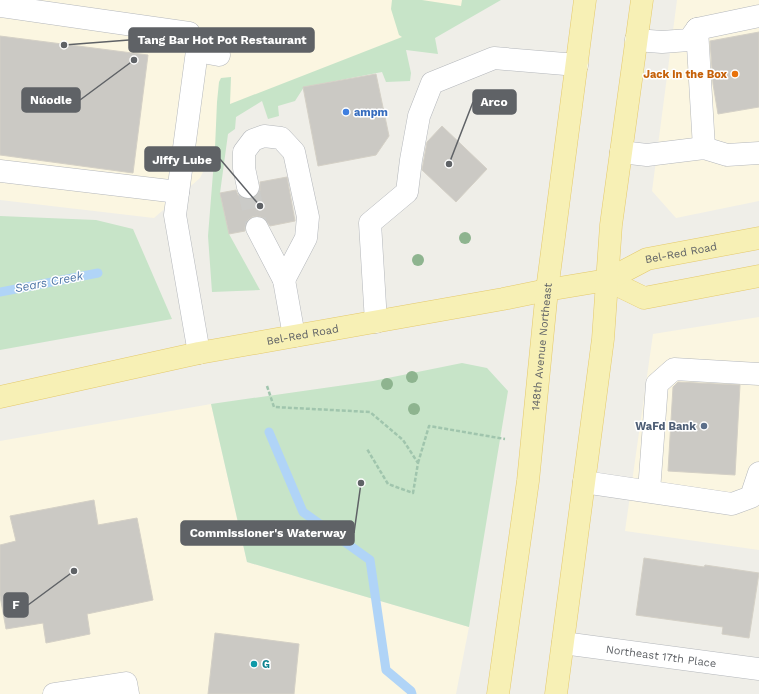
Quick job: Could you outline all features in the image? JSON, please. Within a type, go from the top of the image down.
[{"type":"main road","name":"148th Avenue Northeast","points":[[498,694],[528,481],[547,290],[585,0]]},
{"type":"main road","points":[[556,694],[603,339],[611,225],[620,152],[642,0]]},
{"type":"main road","name":"Bel-Red Road","points":[[0,397],[199,353],[607,280],[647,259],[759,238]]},
{"type":"main road","points":[[607,280],[644,298],[759,276]]},
{"type":"lane","points":[[0,6],[189,33],[197,51],[175,215],[199,353]]},
{"type":"lane","points":[[636,40],[662,42],[689,40],[698,29],[759,16]]},
{"type":"lane","points":[[698,29],[704,148]]},
{"type":"lane","points":[[197,51],[219,55]]},
{"type":"lane","points":[[376,322],[370,223],[407,192],[419,116],[432,83],[494,58],[577,65]]},
{"type":"lane","points":[[248,187],[244,168],[244,152],[253,140],[264,136],[281,138],[294,152],[308,217],[306,238],[284,280]]},
{"type":"lane","points":[[620,152],[647,155],[704,148],[727,155],[759,153]]},
{"type":"lane","points":[[0,171],[178,192]]},
{"type":"lane","points":[[257,228],[284,280],[294,336]]},
{"type":"lane","points":[[649,491],[657,384],[674,369],[759,374]]},
{"type":"lane","points":[[584,482],[732,504],[751,497],[759,474]]},
{"type":"lane","name":"Northeast 17th Place","points":[[563,643],[759,669]]},
{"type":"lane","points":[[54,694],[126,683],[128,694]]},
{"type":"path","points":[[267,386],[274,407],[370,412],[403,440],[418,463]]},
{"type":"path","points":[[367,449],[388,484],[412,493],[418,463],[429,426],[511,440]]},
{"type":"shaded area","points":[[0,0],[498,0],[234,110],[200,178],[154,218],[0,200]]},
{"type":"shaded area","points":[[677,0],[759,0],[759,201],[676,218],[652,191]]},
{"type":"shaded area","points":[[759,317],[759,550],[625,531],[653,334]]},
{"type":"shaded area","points":[[211,404],[247,562],[469,627],[456,694],[0,694],[0,441]]},
{"type":"green space","points":[[392,0],[422,0],[461,6],[462,0],[501,0],[435,38],[438,54],[406,50],[411,73],[410,81],[386,82],[382,72],[304,87],[295,101],[278,106],[279,116],[268,119],[262,101],[236,117],[235,129],[228,134],[220,193],[229,234],[260,290],[212,292],[208,236],[217,102],[219,82],[221,78],[231,77],[230,104],[402,37],[399,35],[391,9]]},
{"type":"green space","points":[[0,216],[96,220],[133,229],[172,319],[0,350]]},
{"type":"green space","points":[[462,363],[487,368],[508,391],[469,627],[247,562],[211,404],[373,381]]},
{"type":"building","name":"Jack in the Box","points":[[759,32],[759,107],[718,114],[713,84],[710,41]]},
{"type":"building","points":[[0,36],[148,55],[133,173],[0,155]]},
{"type":"building","name":"ampm","points":[[376,74],[389,136],[376,155],[318,166],[303,87]]},
{"type":"building","points":[[442,126],[487,169],[456,202],[422,170],[427,142]]},
{"type":"building","points":[[287,177],[295,221],[270,226],[264,218],[257,216],[252,217],[247,221],[245,231],[229,234],[220,193],[236,190],[238,195],[244,199],[251,199],[256,197],[260,191],[260,182]]},
{"type":"building","name":"WaFd Bank","points":[[678,382],[740,385],[735,475],[668,471],[673,387]]},
{"type":"building","points":[[94,500],[98,525],[137,518],[153,600],[87,614],[90,634],[46,643],[43,623],[6,629],[0,596],[0,545],[16,541],[10,516]]},
{"type":"building","points":[[644,558],[759,573],[749,638],[722,634],[723,627],[636,615]]},
{"type":"building","name":"G","points":[[215,633],[299,644],[294,694],[208,694]]},
{"type":"waterway","name":"Sears Creek","points":[[0,292],[98,273]]},
{"type":"waterway","points":[[269,432],[303,512],[370,560],[386,670],[411,691],[412,694]]},
{"type":"tunnel","points":[[248,187],[257,228]]},
{"type":"place","name":"Tang Bar Hot Pot Restaurant","points":[[64,45]]},
{"type":"place","name":"Núodle","points":[[134,60]]},
{"type":"place","name":"Jack in the Box","points":[[735,74]]},
{"type":"place","name":"ampm","points":[[346,112]]},
{"type":"place","name":"Arco","points":[[449,164]]},
{"type":"place","name":"Jiffy Lube","points":[[260,206]]},
{"type":"place","name":"WaFd Bank","points":[[704,426]]},
{"type":"place","name":"Commissioner's Waterway","points":[[361,483]]},
{"type":"place","name":"F","points":[[74,571]]},
{"type":"place","name":"G","points":[[254,664]]}]
